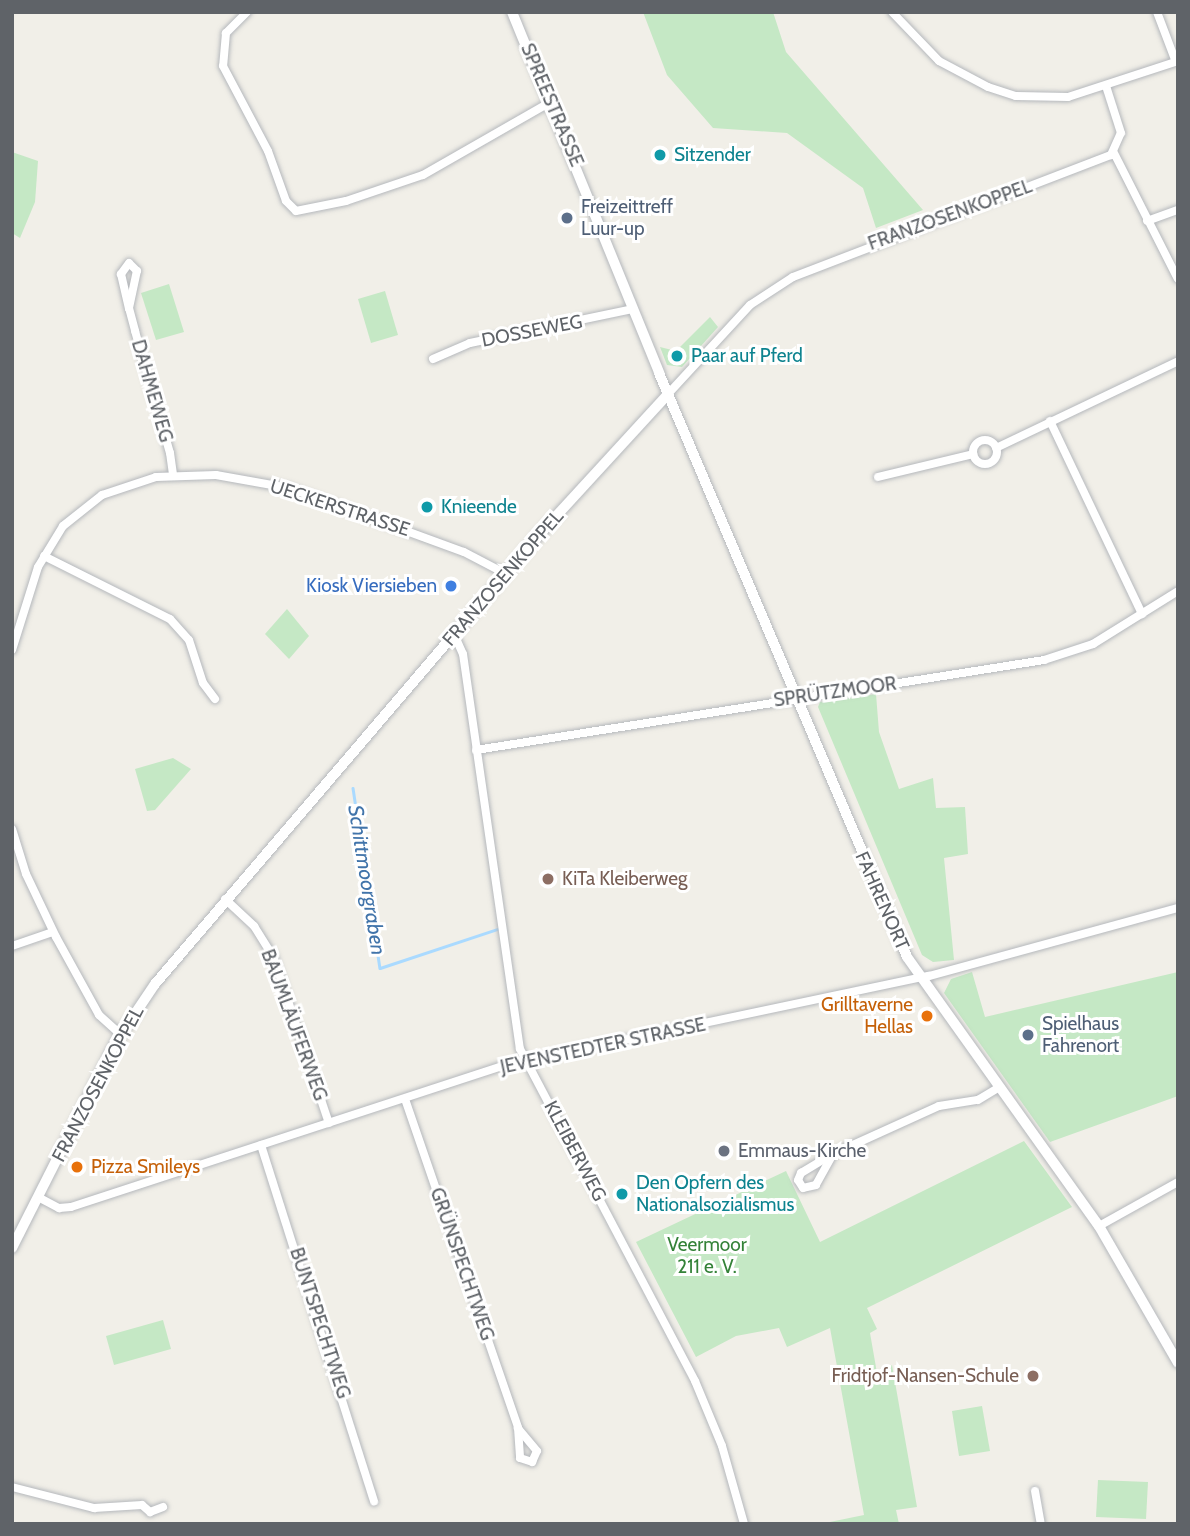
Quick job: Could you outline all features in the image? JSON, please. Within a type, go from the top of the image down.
[{"type":"street","points":[[247,12],[223,41],[226,76],[268,151],[286,201],[296,211],[346,201],[423,175],[552,101]]},
{"type":"street","name":"SPREESTRASSE","points":[[512,12],[552,101],[668,394]]},
{"type":"street","points":[[892,12],[932,57],[995,90],[1056,98],[1106,86],[1177,62],[1157,12]]},
{"type":"street","points":[[1106,86],[1121,133],[1114,153],[1178,279]]},
{"type":"street","name":"FRANZOSENKOPPEL","points":[[12,1248],[120,1034],[155,984],[225,899],[506,574],[750,305],[793,277],[1114,153]]},
{"type":"street","points":[[1147,220],[1178,210]]},
{"type":"street","name":"DAHMEWEG","points":[[130,308],[137,271],[129,263],[121,272],[130,308],[173,475]]},
{"type":"street","name":"DOSSEWEG","points":[[433,359],[470,343],[633,309]]},
{"type":"street","points":[[996,448],[1178,361]]},
{"type":"street","name":"FAHRENORT","points":[[668,394],[796,698],[919,978],[1099,1226],[1178,1363]]},
{"type":"street","points":[[1050,421],[1142,614]]},
{"type":"street","points":[[878,477],[974,454],[982,440],[996,448]]},
{"type":"street","points":[[974,454],[986,463],[994,459],[996,448]]},
{"type":"street","name":"UECKERSTRASSE","points":[[12,650],[44,556],[63,526],[92,501],[123,486],[173,475],[240,477],[300,491],[464,552],[506,574]]},
{"type":"street","points":[[44,556],[170,619],[189,640],[203,683],[215,699]]},
{"type":"street","name":"SPRÜTZMOOR","points":[[476,750],[1044,660],[1093,644],[1178,591]]},
{"type":"street","name":"KLEIBERWEG","points":[[454,634],[463,654],[520,1049],[695,1381],[722,1446],[744,1524]]},
{"type":"street","points":[[12,829],[53,932],[99,1015],[120,1034]]},
{"type":"street","name":"BAUMLÄUFERWEG","points":[[225,899],[254,926],[274,956],[329,1123]]},
{"type":"street","name":"JEVENSTEDTER STRASSE","points":[[38,1197],[59,1208],[71,1207],[527,1061],[919,978],[1178,908]]},
{"type":"street","points":[[12,946],[53,932]]},
{"type":"street","points":[[833,1154],[816,1185],[803,1188],[799,1180],[801,1173],[833,1154],[939,1105],[978,1100],[998,1088]]},
{"type":"street","name":"GRÜNSPECHTWEG","points":[[405,1099],[518,1428]]},
{"type":"street","name":"BUNTSPECHTWEG","points":[[261,1145],[374,1501]]},
{"type":"street","points":[[1099,1226],[1178,1182]]},
{"type":"street","points":[[12,1487],[77,1505],[142,1505],[150,1512],[152,1524]]},
{"type":"street","points":[[1035,1491],[1041,1524]]},
{"type":"street","points":[[150,1512],[163,1507]]},
{"type":"green space","points":[[643,12],[773,12],[786,52],[923,210],[876,228],[863,188],[787,133],[713,128],[667,75]]},
{"type":"green space","points":[[12,152],[38,161],[35,202],[20,238],[12,233]]},
{"type":"green space","points":[[169,284],[184,332],[156,340],[141,293]]},
{"type":"green space","points":[[385,291],[398,335],[371,343],[358,299]]},
{"type":"green space","points":[[710,317],[718,327],[682,367],[667,365],[660,347],[676,351]]},
{"type":"green space","points":[[287,609],[309,636],[289,659],[265,634]]},
{"type":"green space","points":[[876,694],[879,732],[899,789],[933,778],[936,808],[965,807],[968,854],[944,858],[954,960],[933,962],[922,955],[818,707],[820,702]]},
{"type":"green space","points":[[173,758],[191,769],[155,810],[147,811],[135,769]]},
{"type":"green space","points":[[972,972],[985,1017],[1178,972],[1178,1096],[1050,1142],[944,993],[951,979]]},
{"type":"green space","name":"Veermoor 211 e. V.","points":[[1024,1141],[1072,1207],[867,1308],[877,1329],[870,1333],[877,1373],[892,1365],[917,1507],[896,1510],[899,1524],[820,1524],[864,1515],[830,1328],[787,1347],[779,1328],[736,1336],[696,1357],[636,1242],[786,1171],[820,1242]]},
{"type":"green space","points":[[163,1320],[171,1349],[114,1365],[106,1336]]},
{"type":"green space","points":[[982,1406],[990,1451],[959,1456],[952,1411]]},
{"type":"green space","points":[[1098,1480],[1148,1482],[1146,1519],[1096,1517]]},
{"type":"waterway","name":"Schittmoorgraben","points":[[353,788],[380,968],[500,928]]},
{"type":"place","name":"Sitzender","points":[[660,155]]},
{"type":"place","name":"Freizeittreff Luur-up","points":[[567,218]]},
{"type":"place","name":"Paar auf Pferd","points":[[677,356]]},
{"type":"place","name":"Knieende","points":[[427,507]]},
{"type":"place","name":"Kiosk Viersieben","points":[[451,586]]},
{"type":"place","name":"KiTa Kleiberweg","points":[[548,879]]},
{"type":"place","name":"Grilltaverne Hellas","points":[[927,1016]]},
{"type":"place","name":"Spielhaus Fahrenort","points":[[1028,1035]]},
{"type":"place","name":"Emmaus-Kirche","points":[[724,1151]]},
{"type":"place","name":"Pizza Smileys","points":[[77,1167]]},
{"type":"place","name":"Den Opfern des Nationalsozialismus","points":[[622,1194]]},
{"type":"place","name":"Fridtjof-Nansen-Schule","points":[[1033,1376]]}]
